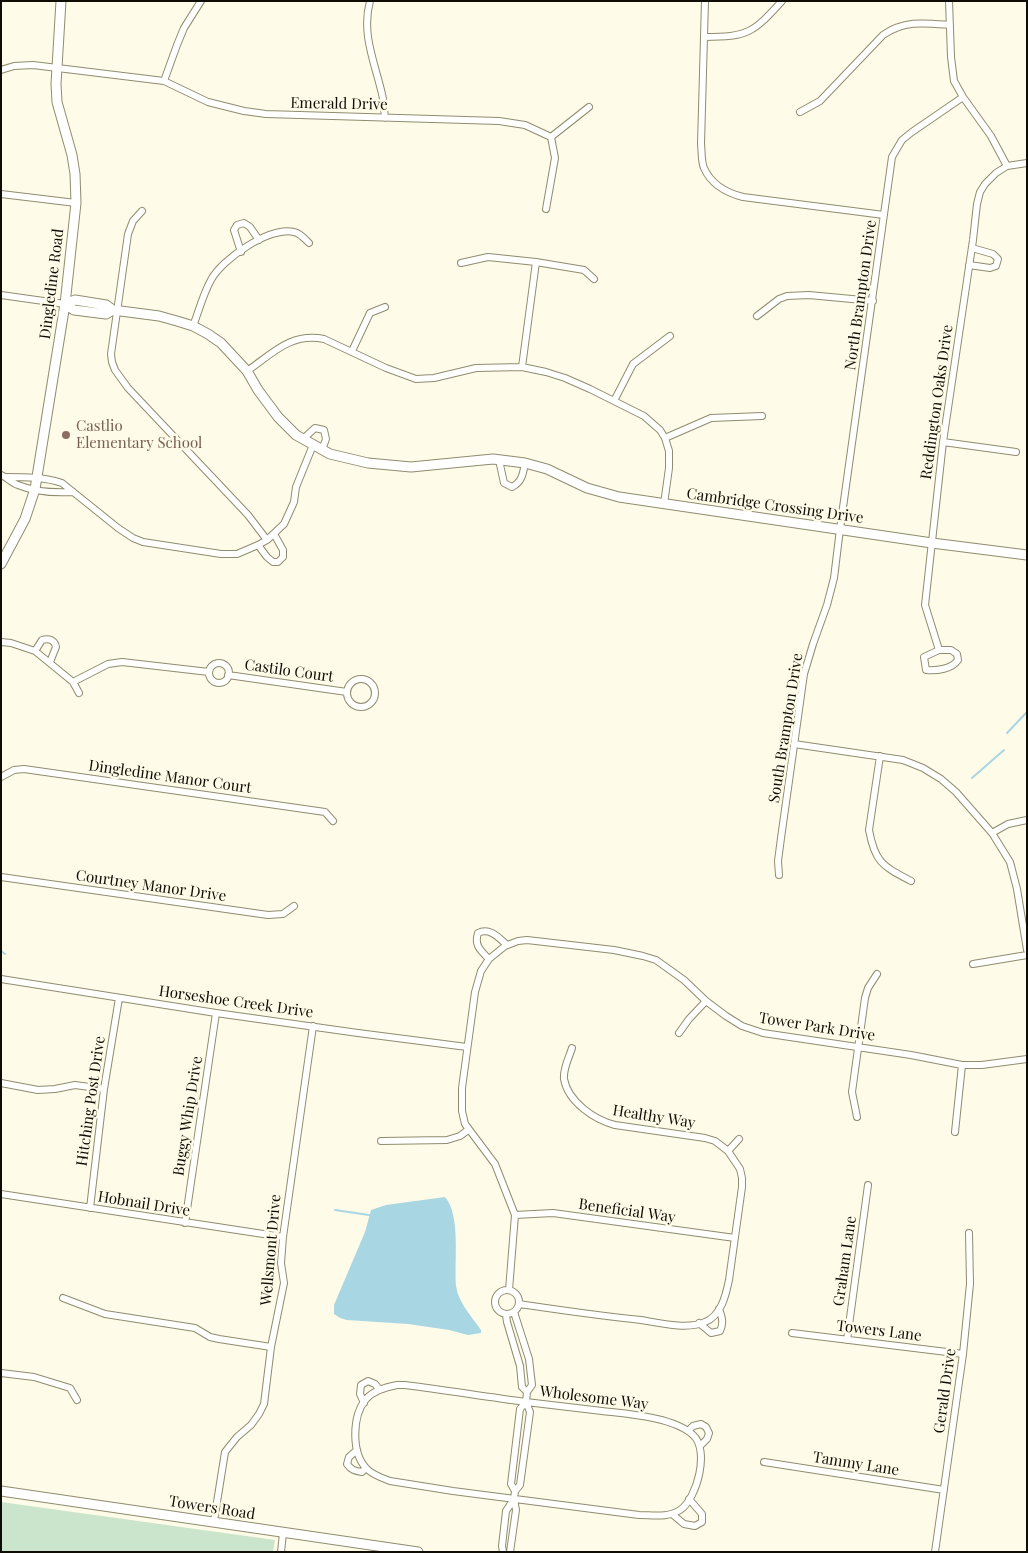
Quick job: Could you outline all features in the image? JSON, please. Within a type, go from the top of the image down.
[{"type":"street","name":"Dingledine Road","points":[[1,564],[25,519],[35,489],[66,304],[76,203],[72,155],[56,102],[61,1]]},
{"type":"street","points":[[164,81],[180,36],[201,1]]},
{"type":"street","points":[[370,1],[366,26],[372,62],[383,97],[385,118]]},
{"type":"street","points":[[705,1],[701,144],[705,169],[717,185],[743,197],[884,214]]},
{"type":"street","points":[[704,36],[742,35],[751,31],[762,23],[782,1]]},
{"type":"street","points":[[949,1],[954,81],[962,97],[991,136],[1007,166]]},
{"type":"street","points":[[800,112],[820,101],[883,35],[895,27],[918,23],[950,25]]},
{"type":"street","name":"Emerald Drive","points":[[1,70],[14,66],[33,65],[164,81],[208,102],[244,111],[294,116],[499,121],[525,124],[551,137]]},
{"type":"street","name":"North Brampton Drive","points":[[840,529],[892,157],[898,145],[912,132],[962,97]]},
{"type":"street","points":[[546,209],[555,158],[551,137],[589,107]]},
{"type":"street","name":"Reddington Oaks Drive","points":[[939,650],[925,605],[943,442],[980,192],[990,178],[1007,166],[1027,163]]},
{"type":"street","points":[[1,194],[76,203]]},
{"type":"street","points":[[142,211],[133,221],[128,234],[115,310],[111,354],[115,370],[128,388],[248,515],[267,540]]},
{"type":"street","points":[[241,252],[234,230],[237,225],[244,223],[250,227],[258,240]]},
{"type":"street","points":[[193,326],[210,281],[224,264],[266,235],[284,231],[298,233],[310,243]]},
{"type":"street","points":[[969,265],[990,268],[996,266],[998,259],[993,254],[972,248]]},
{"type":"street","points":[[461,263],[488,257],[536,262],[584,270],[594,279]]},
{"type":"street","points":[[522,367],[536,262]]},
{"type":"street","points":[[1,295],[66,304]]},
{"type":"street","points":[[758,316],[779,299],[787,296],[809,295],[873,301]]},
{"type":"street","name":"Cambridge Crossing Drive","points":[[66,304],[74,310],[106,314],[115,310],[159,316],[193,326],[221,344],[247,371],[278,417],[296,435],[330,454],[368,463],[411,467],[494,459],[525,463],[547,469],[601,493],[664,504],[1027,555]]},
{"type":"street","points":[[352,351],[370,312],[385,307]]},
{"type":"street","points":[[614,401],[633,364],[670,336]]},
{"type":"street","points":[[247,371],[289,342],[301,338],[314,337],[324,339],[399,373],[416,378],[434,378],[476,368],[522,367],[565,378],[644,416],[658,427],[670,451],[664,504]]},
{"type":"street","points":[[665,438],[711,418],[762,416]]},
{"type":"street","points":[[303,440],[315,428],[324,430],[326,439],[322,450]]},
{"type":"street","points":[[943,442],[1016,452]]},
{"type":"street","points":[[4,476],[37,478],[62,483],[87,501],[118,528],[143,542],[221,554],[237,554],[258,546],[284,524],[294,502],[296,487],[313,444]]},
{"type":"street","points":[[499,460],[504,483],[512,487],[522,479],[525,463]]},
{"type":"street","points":[[4,476],[18,485],[35,489],[58,493],[74,492]]},
{"type":"street","name":"South Brampton Drive","points":[[779,875],[780,838],[804,674],[830,596],[840,529]]},
{"type":"street","points":[[258,546],[273,562],[278,562],[283,557],[282,550],[274,534]]},
{"type":"street","points":[[35,651],[42,640],[50,639],[56,647],[50,662]]},
{"type":"street","points":[[1,642],[11,643],[35,651],[73,682],[79,693]]},
{"type":"street","points":[[939,650],[950,650],[957,654],[958,660],[955,665],[935,671],[926,670],[924,657],[939,650]]},
{"type":"street","name":"Castilo Court","points":[[73,682],[108,664],[122,662],[209,672]]},
{"type":"street","name":"Castilo Court","points":[[221,664],[226,667],[228,675],[224,682],[218,683],[212,680],[209,672],[212,666],[221,664]]},
{"type":"street","name":"Castilo Court","points":[[228,675],[346,692]]},
{"type":"street","name":"Castilo Court","points":[[363,679],[372,684],[375,697],[370,704],[356,707],[349,701],[346,692],[354,680],[363,679]]},
{"type":"street","points":[[794,744],[903,760],[924,768],[941,778],[992,833],[1006,854],[1017,889],[1027,950]]},
{"type":"street","points":[[880,756],[870,830],[873,848],[883,865],[911,880]]},
{"type":"street","name":"Dingledine Manor Court","points":[[1,777],[14,770],[24,769],[325,812],[333,821]]},
{"type":"street","points":[[992,833],[1008,824],[1027,820]]},
{"type":"street","name":"Courtney Manor Drive","points":[[1,877],[268,915],[283,914],[294,906]]},
{"type":"street","points":[[489,958],[478,948],[476,942],[478,932],[492,932],[507,945]]},
{"type":"street","name":"Tower Park Drive","points":[[509,1290],[515,1215],[495,1164],[468,1130],[462,1111],[462,1088],[467,1047],[478,980],[489,958],[507,945],[518,941],[536,940],[614,950],[656,960],[726,1016],[742,1026],[763,1033],[911,1055],[962,1065],[982,1065],[1027,1059]]},
{"type":"street","points":[[973,964],[1027,955]]},
{"type":"street","points":[[857,1117],[852,1092],[858,1047],[868,988],[877,974]]},
{"type":"street","name":"Horseshoe Creek Drive","points":[[1,979],[216,1013],[467,1047]]},
{"type":"street","name":"Hitching Post Drive","points":[[90,1208],[104,1089],[119,998]]},
{"type":"street","points":[[678,1033],[706,1001]]},
{"type":"street","name":"Buggy Whip Drive","points":[[184,1223],[216,1013]]},
{"type":"street","name":"Wellsmont Drive","points":[[214,1521],[225,1452],[237,1437],[251,1425],[264,1404],[284,1283],[281,1263],[283,1237],[313,1026]]},
{"type":"street","name":"Healthy Way","points":[[519,1304],[688,1326],[699,1324],[711,1333],[720,1331],[723,1326],[719,1309],[730,1280],[742,1178],[740,1169],[728,1151],[714,1141],[705,1138],[615,1125],[594,1117],[576,1101],[564,1079],[565,1067],[572,1048]]},
{"type":"street","points":[[955,1132],[962,1065]]},
{"type":"street","points":[[1,1083],[38,1090],[75,1085],[104,1089]]},
{"type":"street","points":[[380,1141],[447,1140],[460,1136],[468,1130]]},
{"type":"street","points":[[728,1151],[739,1139]]},
{"type":"street","name":"Graham Lane","points":[[847,1340],[868,1185]]},
{"type":"street","name":"Hobnail Drive","points":[[1,1194],[283,1237]]},
{"type":"street","name":"Beneficial Way","points":[[515,1215],[553,1213],[735,1238]]},
{"type":"street","name":"Gerald Drive","points":[[935,1552],[963,1354],[970,1281],[969,1233]]},
{"type":"street","points":[[509,1290],[516,1294],[519,1304],[514,1312],[506,1315],[499,1312],[494,1301],[501,1291],[509,1290]]},
{"type":"street","points":[[63,1298],[105,1314],[195,1328],[210,1337],[272,1347]]},
{"type":"street","points":[[699,1324],[706,1322],[719,1309]]},
{"type":"street","points":[[510,1552],[516,1510],[515,1490],[511,1484],[520,1410],[526,1402],[527,1392],[532,1386],[529,1360],[514,1312]]},
{"type":"street","points":[[506,1315],[520,1366],[522,1387],[527,1392]]},
{"type":"street","name":"Towers Lane","points":[[792,1333],[963,1354]]},
{"type":"street","points":[[1,1373],[34,1377],[70,1388],[77,1400]]},
{"type":"street","points":[[364,1403],[360,1394],[361,1385],[368,1381],[375,1384],[380,1390],[366,1399],[364,1403],[359,1413],[355,1428],[357,1450],[366,1468],[390,1481],[639,1515],[672,1514],[684,1524],[695,1526],[702,1522],[702,1514],[689,1499]]},
{"type":"street","name":"Wholesome Way","points":[[380,1390],[397,1385],[406,1385],[526,1402],[639,1415],[667,1422],[695,1436],[700,1446],[701,1467],[694,1490],[687,1505],[672,1514]]},
{"type":"street","name":"Wholesome Way","points":[[688,1431],[693,1426],[701,1424],[706,1427],[709,1433],[707,1439],[700,1446]]},
{"type":"street","points":[[357,1450],[349,1457],[347,1464],[357,1472],[362,1472],[366,1468]]},
{"type":"street","name":"Tammy Lane","points":[[764,1462],[944,1490]]},
{"type":"street","name":"Towers Road","points":[[1,1491],[418,1552]]},
{"type":"street","points":[[503,1552],[506,1511],[514,1499]]},
{"type":"street","points":[[281,1552],[283,1533]]},
{"type":"green space","points":[[1,1502],[275,1540],[273,1552],[1,1552]]},
{"type":"water","points":[[445,1197],[450,1205],[455,1227],[457,1292],[459,1298],[481,1330],[481,1333],[468,1335],[408,1324],[347,1320],[334,1314],[334,1305],[365,1232],[371,1210],[386,1205]]},
{"type":"waterway","points":[[1007,733],[1027,712]]},
{"type":"waterway","points":[[972,778],[1004,750]]},
{"type":"waterway","points":[[1,951],[5,954]]},
{"type":"waterway","points":[[335,1210],[369,1215]]},
{"type":"place","name":"Castlio Elementary School","points":[[66,435]]}]
